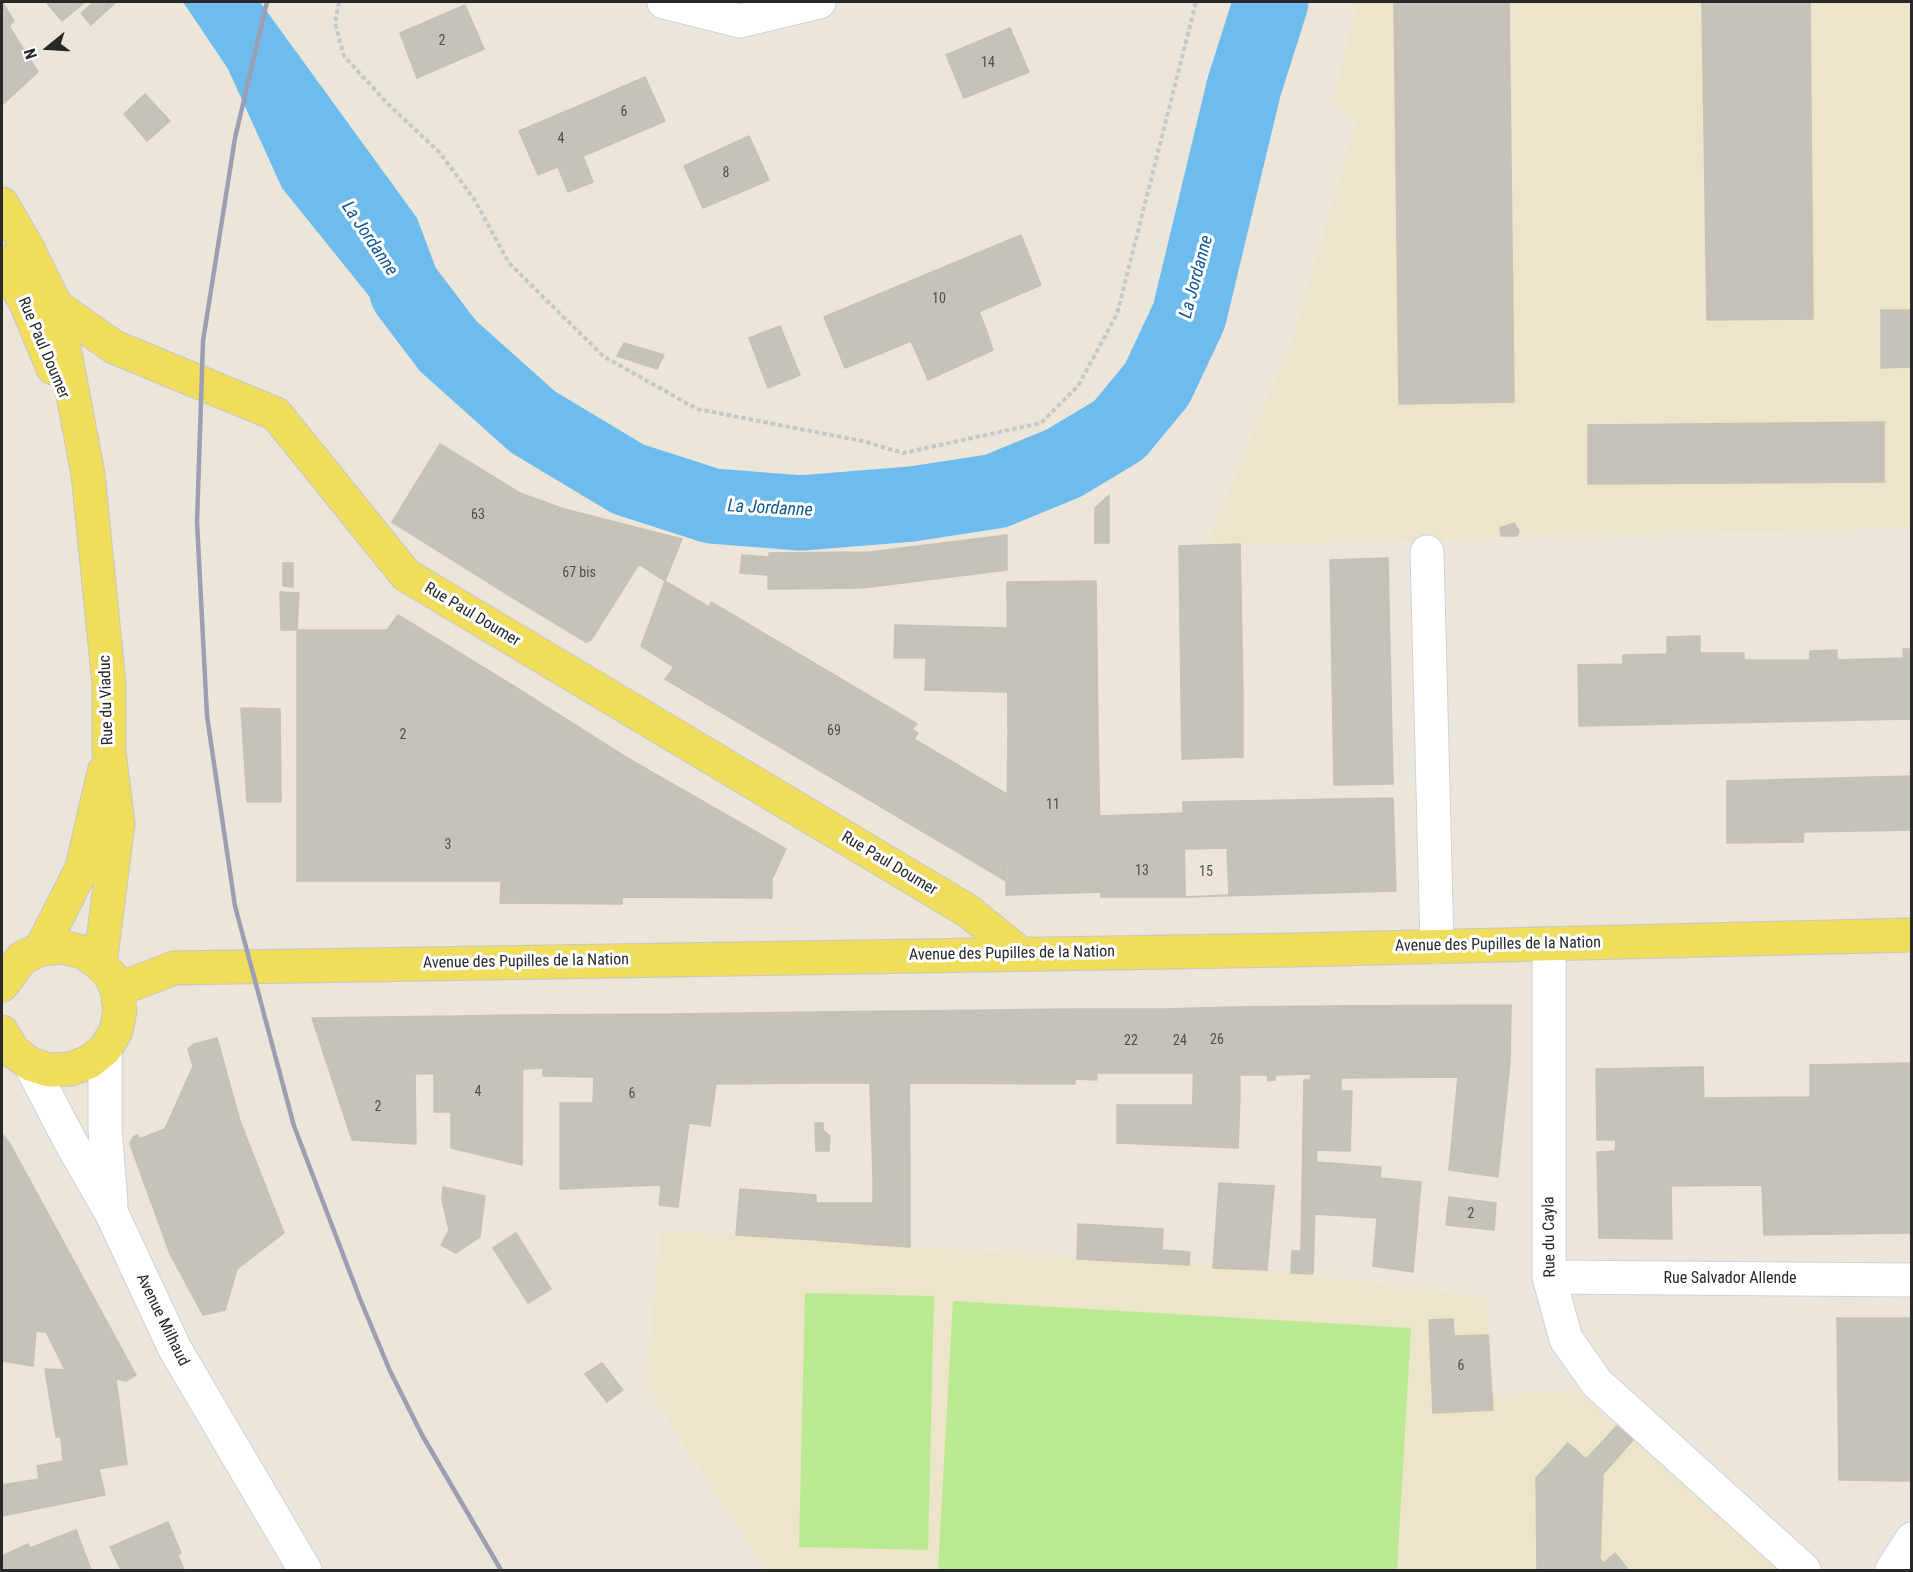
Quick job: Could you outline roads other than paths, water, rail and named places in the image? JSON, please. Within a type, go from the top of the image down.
[{"type":"main road","name":"Rue Paul Doumer","points":[[2,204],[27,247],[56,306],[114,347],[276,414],[406,575],[968,912],[1021,954]]},
{"type":"main road","name":"Rue Paul Doumer","points":[[2,262],[25,301],[79,436]]},
{"type":"main road","points":[[56,306],[79,436]]},
{"type":"main road","name":"Rue du Viaduc","points":[[79,436],[88,474],[108,673],[109,752],[118,824],[109,977],[120,1010],[116,1031],[105,1049]]},
{"type":"main road","points":[[41,949],[82,868],[109,752]]},
{"type":"main road","name":"Avenue des Pupilles de la Nation","points":[[109,977],[174,968],[1437,947],[1911,935]]},
{"type":"main road","points":[[2,985],[22,958],[41,949],[62,947],[83,952],[109,977]]},
{"type":"main road","points":[[2,1032],[14,1051],[30,1064],[49,1070],[70,1069],[89,1062],[105,1049]]},
{"type":"street","points":[[664,2],[740,21],[819,2]]},
{"type":"street","points":[[1427,552],[1437,947]]},
{"type":"street","name":"Rue du Cayla","points":[[1549,944],[1549,1277],[1566,1339],[1597,1383],[1804,1570]]},
{"type":"street","points":[[105,1049],[105,1130],[112,1214]]},
{"type":"street","name":"Avenue Milhaud","points":[[30,1064],[70,1141],[112,1214],[175,1349],[306,1570]]},
{"type":"street","name":"Rue Salvador Allende","points":[[1549,1277],[1911,1280]]},
{"type":"street","points":[[1892,1570],[1911,1539]]},
{"type":"water","points":[[183,2],[260,2],[417,218],[474,370],[373,301],[282,188],[228,69]]},
{"type":"waterway","name":"La Jordanne","points":[[407,292],[448,346],[533,422],[628,479],[712,506],[801,513],[912,504],[996,491],[1064,463],[1119,430],[1157,384],[1189,316],[1244,87],[1271,2]]},
{"type":"railway","points":[[267,2],[235,138],[203,341],[197,522],[207,716],[235,906],[294,1126],[360,1299],[390,1371],[422,1435],[501,1570]]}]
